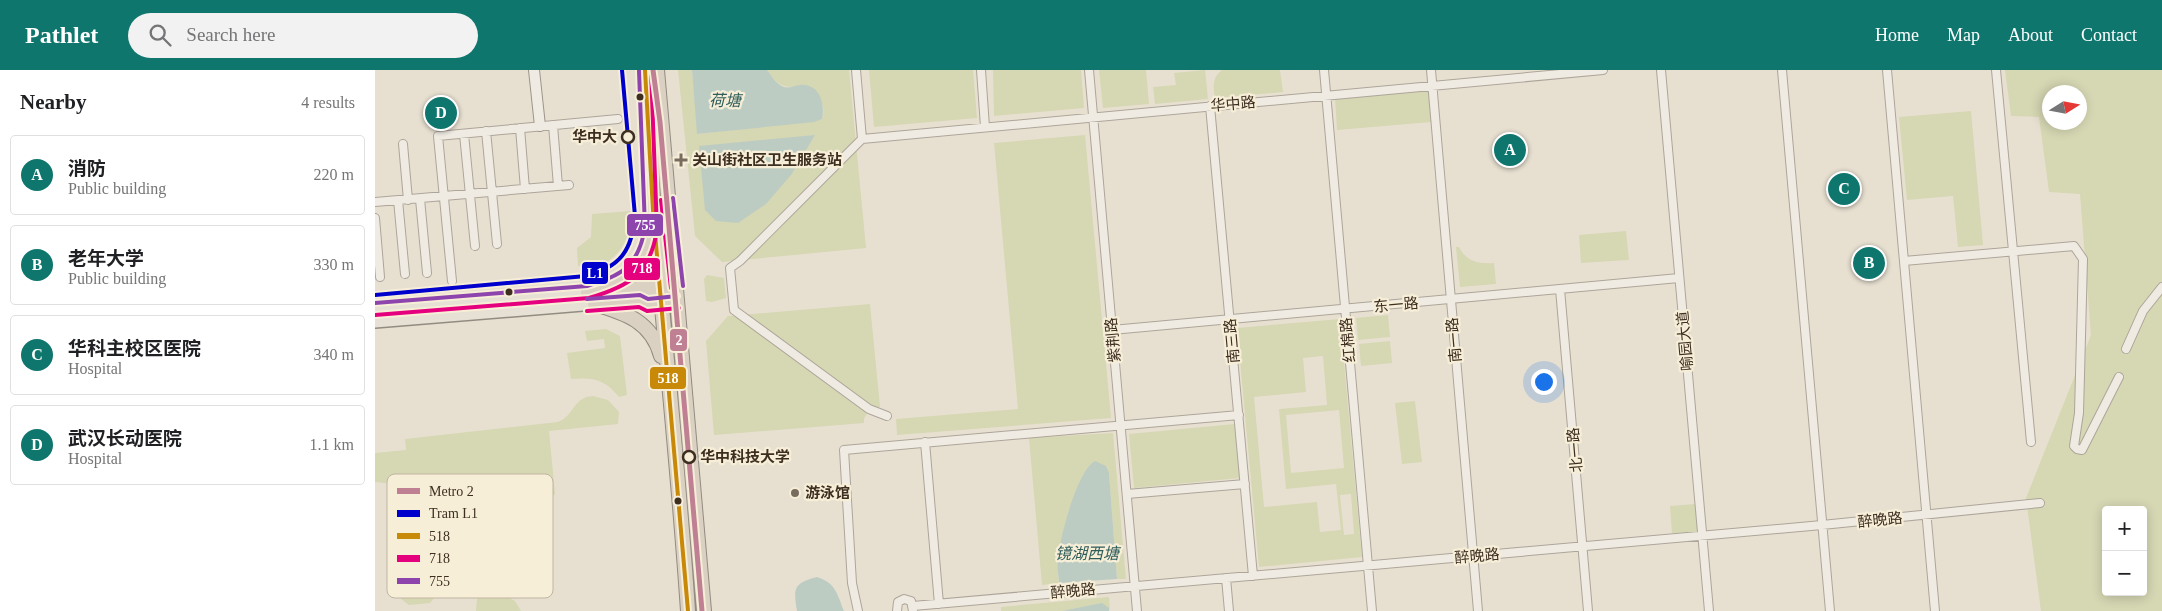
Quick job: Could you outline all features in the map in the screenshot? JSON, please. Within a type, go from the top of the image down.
[{"type":"highway","points":[[645,70],[649,118],[649,166],[671,394],[688,611]]},
{"type":"highway","points":[[657,70],[704,611]]},
{"type":"highway","points":[[592,298],[618,283],[638,268],[651,239],[653,213]]},
{"type":"highway","points":[[592,298],[677,286]]},
{"type":"highway","points":[[592,298],[640,301],[647,305],[678,302]]},
{"type":"highway","points":[[592,298],[623,312],[642,324],[655,339],[671,394]]},
{"type":"main road","points":[[375,309],[592,298]]},
{"type":"main road","points":[[375,322],[592,298]]},
{"type":"street","points":[[534,70],[540,126]]},
{"type":"street","points":[[856,70],[862,139],[740,261],[730,268],[734,310],[869,409],[887,416]]},
{"type":"street","points":[[981,70],[985,127]]},
{"type":"street","name":"紫荆路","points":[[1089,70],[1137,611]]},
{"type":"street","name":"红棉路","points":[[1324,70],[1372,611]]},
{"type":"street","name":"南一路","points":[[1431,70],[1478,611]]},
{"type":"street","name":"华中路","points":[[862,139],[1432,86],[1541,73],[1603,70]]},
{"type":"street","name":"喻园大道","points":[[1661,70],[1709,611]]},
{"type":"street","points":[[1781,70],[1830,611]]},
{"type":"street","points":[[1887,70],[1935,611]]},
{"type":"street","points":[[1996,70],[2031,442]]},
{"type":"street","name":"南三路","points":[[1210,106],[1253,576]]},
{"type":"street","points":[[452,282],[438,136],[618,119]]},
{"type":"street","points":[[553,125],[558,186]]},
{"type":"street","points":[[520,128],[525,189]]},
{"type":"street","points":[[486,132],[497,244]]},
{"type":"street","points":[[464,134],[475,246]]},
{"type":"street","points":[[403,144],[408,200]]},
{"type":"street","points":[[375,202],[569,185]]},
{"type":"street","points":[[420,198],[427,273]]},
{"type":"street","points":[[398,200],[405,274]]},
{"type":"street","points":[[375,218],[380,277]]},
{"type":"street","points":[[1904,261],[2074,246],[2083,259],[2079,413],[2074,440],[2074,446],[2077,449],[2082,450],[2085,446],[2092,428],[2119,376]]},
{"type":"street","name":"东一路","points":[[1112,330],[1679,278]]},
{"type":"street","points":[[2126,349],[2143,312],[2162,287]]},
{"type":"street","name":"北一路","points":[[1561,289],[1588,611]]},
{"type":"street","points":[[858,611],[852,583],[844,450],[1239,415]]},
{"type":"street","points":[[925,442],[939,604]]},
{"type":"street","points":[[1127,494],[1245,484]]},
{"type":"street","name":"醉晚路","points":[[895,611],[898,602],[904,598],[911,601],[913,609],[939,604],[1822,525],[2039,503]]},
{"type":"street","points":[[1226,578],[1229,611]]},
{"type":"green space","points":[[678,70],[692,70],[698,134],[822,119],[822,103],[813,92],[804,85],[791,87],[782,85],[767,70],[849,70],[866,248],[722,262],[695,236]]},
{"type":"green space","points":[[869,70],[973,70],[977,118],[874,127]]},
{"type":"green space","points":[[993,70],[1081,70],[1084,108],[994,116]]},
{"type":"green space","points":[[1099,70],[1146,70],[1149,104],[1103,108]]},
{"type":"green space","points":[[1205,70],[1208,99],[1155,104],[1153,87],[1176,85],[1174,73]]},
{"type":"green space","points":[[1222,70],[1280,70],[1283,92],[1215,98],[1214,82],[1216,76]]},
{"type":"green space","points":[[2005,70],[2162,70],[2162,611],[2041,611],[2026,498],[2091,335],[2080,194],[2049,192],[2039,117],[2011,116]]},
{"type":"green space","points":[[1429,89],[1431,122],[1337,130],[1335,98]]},
{"type":"green space","points":[[1971,111],[1983,245],[1958,247],[1953,196],[1907,200],[1899,117]]},
{"type":"green space","points":[[1085,135],[1111,418],[897,435],[896,419],[1018,409],[994,143]]},
{"type":"green space","points":[[631,211],[628,234],[616,255],[602,264],[578,266],[577,248],[591,237],[592,214]]},
{"type":"green space","points":[[1626,231],[1629,260],[1581,263],[1579,235]]},
{"type":"green space","points":[[1456,247],[1459,247],[1473,261],[1494,263],[1496,284],[1460,287]]},
{"type":"green space","points":[[707,275],[724,278],[726,298],[712,302],[706,301],[704,279]]},
{"type":"green space","points":[[870,304],[880,407],[869,409],[864,423],[714,435],[706,341],[728,316]]},
{"type":"green space","points":[[1388,315],[1390,337],[1358,340],[1356,318]]},
{"type":"green space","points":[[1340,319],[1362,557],[1259,567],[1237,328]],"holes":[[[1323,356],[1327,405],[1279,409],[1286,489],[1336,484],[1341,530],[1320,532],[1317,502],[1264,507],[1254,397],[1306,392],[1303,358]],[[1339,410],[1344,468],[1291,473],[1286,415]],[[1351,494],[1354,534],[1344,535],[1340,495]]]},
{"type":"green space","points":[[606,329],[620,336],[627,395],[619,397],[609,386],[598,380],[585,378],[571,379],[567,353],[605,348],[604,339],[587,341],[585,331]]},
{"type":"green space","points":[[1390,341],[1392,363],[1361,366],[1359,344]]},
{"type":"green space","points":[[593,396],[608,400],[619,412],[618,424],[549,431],[555,494],[553,496],[553,474],[387,474],[387,483],[375,482],[375,453],[406,450],[405,439],[558,422],[564,419],[586,397]]},
{"type":"green space","points":[[1415,401],[1422,462],[1402,464],[1395,403]]},
{"type":"green space","points":[[1235,424],[1240,478],[1134,488],[1129,434]]},
{"type":"green space","points":[[1113,433],[1126,579],[1117,579],[1109,473],[1061,542],[1057,558],[1059,583],[1042,585],[1029,438]]},
{"type":"green space","points":[[1696,504],[1699,532],[1672,533],[1670,506]]},
{"type":"green space","points":[[1109,597],[1110,611],[1109,608],[1062,611],[1001,611],[1001,607]]},
{"type":"green space","points":[[434,598],[430,603],[409,605],[401,599]]},
{"type":"green space","points":[[509,598],[515,601],[521,611],[476,611],[477,599]]},
{"type":"water","name":"荷塘","points":[[692,70],[767,70],[781,86],[810,86],[821,98],[823,108],[822,119],[814,122],[697,134]]},
{"type":"water","points":[[815,135],[791,175],[766,204],[738,223],[716,221],[705,210],[699,146]]},
{"type":"water","name":"镜湖西塘","points":[[1095,461],[1106,466],[1109,473],[1117,579],[1059,583],[1057,559],[1066,519],[1082,477],[1088,467]]},
{"type":"water","points":[[817,577],[832,586],[844,611],[797,611],[795,597],[797,588],[800,584]]},
{"type":"water","points":[[1102,603],[1109,608],[1109,611],[1062,611]]},
{"type":"metro line","name":"2","points":[[653,70],[660,122],[702,611]]},
{"type":"tram line","name":"L1","points":[[375,295],[586,276],[608,268],[616,262],[622,256],[631,239],[635,216],[622,70]]},
{"type":"transit line","name":"518","points":[[645,70],[653,210],[688,611]]},
{"type":"transit line","name":"718","points":[[375,315],[589,298],[627,283],[636,276],[649,258],[657,230],[651,70]]},
{"type":"transit line","name":"755","points":[[375,303],[587,286],[610,278],[627,268],[638,252],[645,228],[639,71]]},
{"type":"transit line","name":"755","points":[[673,198],[683,286]]},
{"type":"transit line","name":"718","points":[[661,200],[671,288]]},
{"type":"transit line","name":"755","points":[[587,299],[640,295],[648,299],[677,296]]},
{"type":"transit line","name":"718","points":[[587,311],[639,307],[647,311],[679,308]]},
{"type":"place","name":"武汉长动医院","points":[[441,113]]},
{"type":"place","name":"华中大","points":[[628,137]]},
{"type":"place","name":"消防","points":[[1510,150]]},
{"type":"place","name":"关山街社区卫生服务站","points":[[681,160]]},
{"type":"place","name":"华科主校区医院","points":[[1844,189]]},
{"type":"place","name":"老年大学","points":[[1869,263]]},
{"type":"place","name":"华中科技大学","points":[[689,457]]},
{"type":"place","name":"游泳馆","points":[[795,493]]}]
